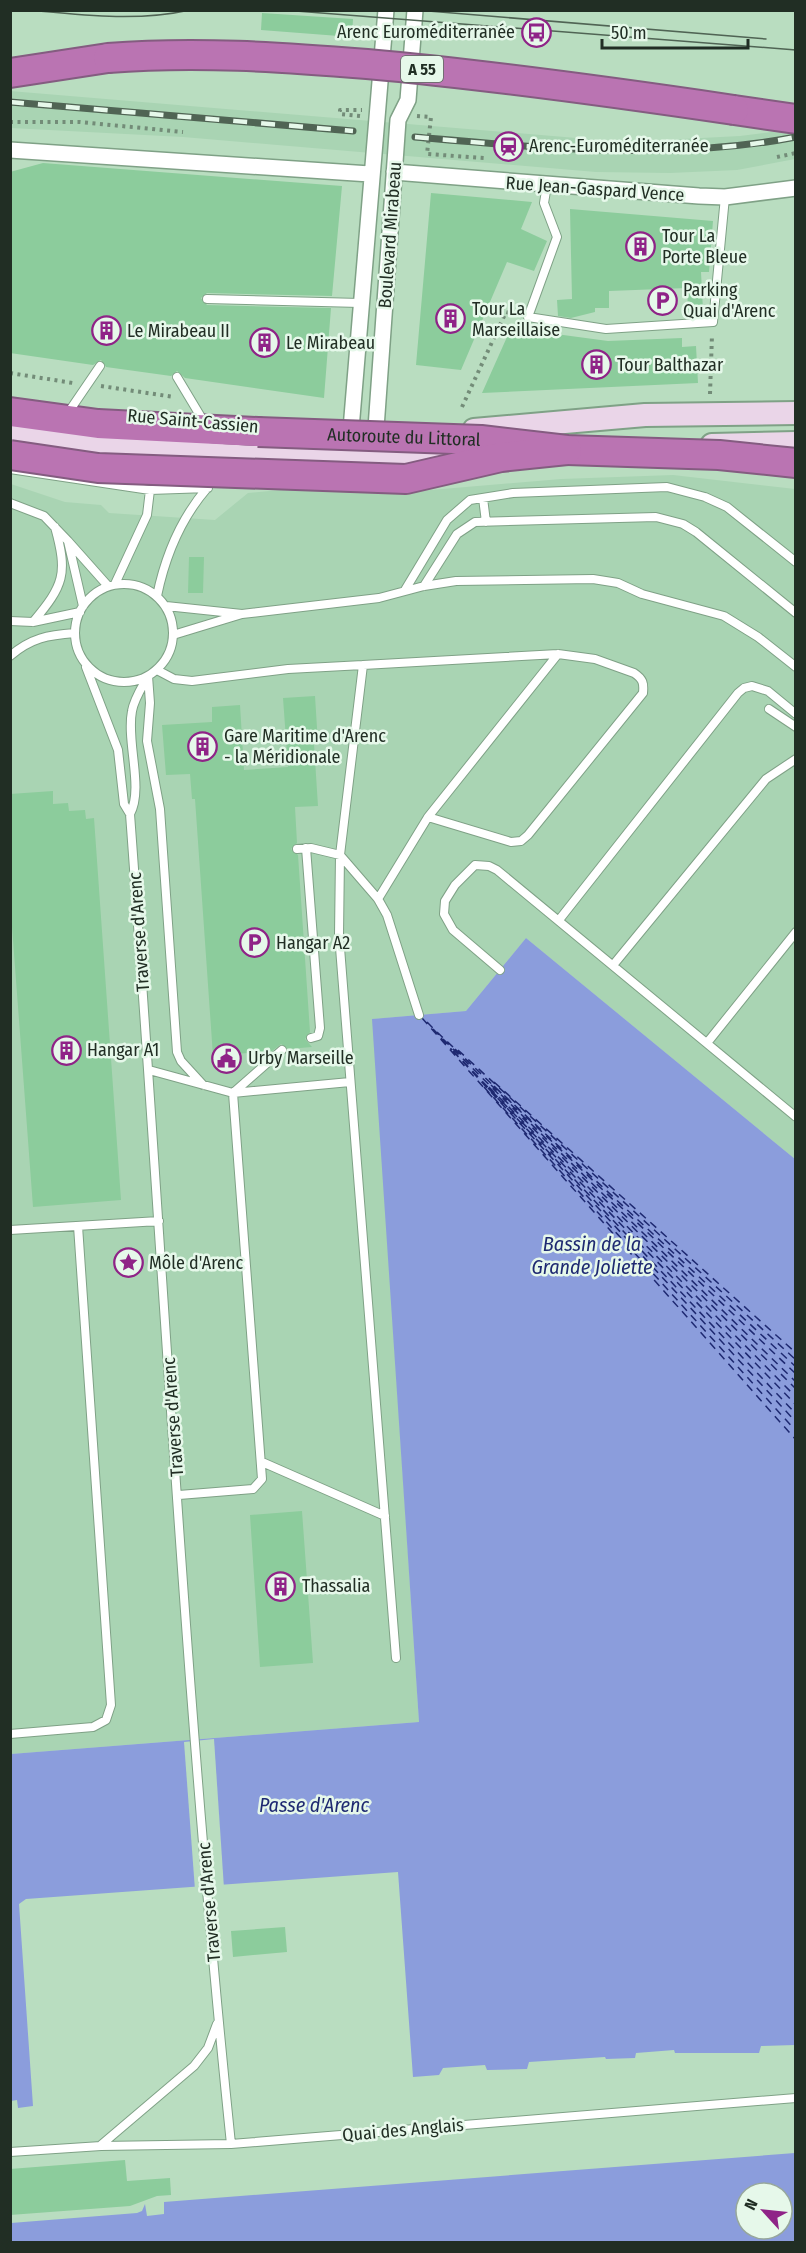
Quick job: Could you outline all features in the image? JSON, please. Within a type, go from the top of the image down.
[{"type":"highway","name":"A 55","points":[[10,73],[51,65],[147,55],[284,57],[426,69],[610,91],[795,118]]},
{"type":"highway","name":"Autoroute du Littoral","points":[[10,412],[98,424],[481,440],[567,450],[719,455],[795,463]]},
{"type":"highway","points":[[10,455],[98,468],[406,480],[501,457],[567,450]]},
{"type":"street","name":"Boulevard Mirabeau","points":[[349,461],[370,174],[386,10]]},
{"type":"street","name":"Boulevard Mirabeau","points":[[374,461],[398,120],[408,100],[415,10]]},
{"type":"street","points":[[10,150],[370,174]]},
{"type":"street","name":"Rue Jean-Gaspard Vence","points":[[394,172],[666,195],[725,197],[795,188]]},
{"type":"street","name":"Rue Saint-Cassien","points":[[10,400],[70,410],[246,426],[446,432],[645,415],[795,413]]},
{"type":"street","name":"Rue Saint-Cassien","points":[[10,436],[249,458],[349,461],[765,442],[795,443]]},
{"type":"lane","points":[[547,185],[544,203],[557,237],[528,317],[606,329],[712,322],[725,197]]},
{"type":"lane","points":[[207,299],[360,303]]},
{"type":"lane","points":[[70,410],[100,366]]},
{"type":"lane","points":[[177,377],[204,422]]},
{"type":"lane","points":[[157,596],[161,571],[181,528],[207,488],[249,458]]},
{"type":"lane","points":[[10,469],[150,490],[207,488]]},
{"type":"lane","points":[[405,590],[447,520],[470,500],[513,493],[667,487],[705,497],[727,507],[795,562]]},
{"type":"lane","points":[[112,585],[147,515],[150,490]]},
{"type":"lane","points":[[483,498],[486,522]]},
{"type":"lane","points":[[10,503],[44,516],[112,585]]},
{"type":"lane","points":[[424,586],[457,534],[475,522],[636,517],[667,519],[696,531],[795,613]]},
{"type":"lane","points":[[33,622],[58,592],[63,576],[63,557],[55,527]]},
{"type":"lane","points":[[10,621],[33,622],[81,609],[94,594],[112,585],[137,586],[157,596],[166,606],[172,620],[173,635],[168,654],[157,670],[134,681],[112,680],[92,671],[83,660],[75,633],[81,609],[68,541]]},
{"type":"lane","points":[[173,635],[242,614],[369,600],[405,590],[456,581],[593,579],[618,583],[642,594],[724,616],[758,637],[795,667]]},
{"type":"lane","points":[[166,606],[242,614]]},
{"type":"lane","points":[[10,656],[26,642],[45,635],[75,633]]},
{"type":"lane","points":[[157,670],[174,679],[192,681],[288,669],[558,654],[595,658],[641,678],[644,685],[643,693],[520,841],[511,842],[428,817]]},
{"type":"lane","points":[[378,899],[428,817],[558,654]]},
{"type":"lane","name":"Traverse d'Arenc","points":[[83,660],[120,761],[124,804],[130,814],[196,1741],[231,2144]]},
{"type":"lane","points":[[363,664],[340,855],[339,935],[396,1658]]},
{"type":"lane","points":[[148,676],[150,703],[147,741],[160,809],[177,1052],[181,1061],[203,1085]]},
{"type":"lane","name":"Traverse d'Arenc","points":[[130,814],[136,803],[130,731],[132,709],[148,676]]},
{"type":"lane","points":[[559,920],[738,693],[744,688],[761,688],[795,714]]},
{"type":"lane","points":[[769,709],[795,727]]},
{"type":"lane","points":[[614,964],[766,779],[795,759]]},
{"type":"lane","points":[[120,761],[134,786]]},
{"type":"lane","points":[[311,1038],[318,1036],[320,1028],[302,849],[340,855],[378,899],[387,915],[419,1016]]},
{"type":"lane","points":[[500,970],[453,930],[444,914],[447,897],[472,867],[479,865],[497,870],[614,964],[795,1117]]},
{"type":"lane","points":[[706,1043],[795,932]]},
{"type":"lane","points":[[233,1093],[282,1050]]},
{"type":"lane","points":[[149,1070],[233,1093],[350,1082]]},
{"type":"lane","points":[[179,1495],[253,1489],[262,1479],[233,1093]]},
{"type":"lane","points":[[10,1230],[159,1221]]},
{"type":"lane","points":[[10,1734],[93,1727],[106,1720],[111,1705],[78,1226]]},
{"type":"lane","points":[[262,1462],[385,1516]]},
{"type":"lane","name":"Traverse d'Arenc","points":[[101,2146],[195,2066],[208,2048],[219,2020]]},
{"type":"lane","name":"Quai des Anglais","points":[[10,2152],[101,2146],[231,2144],[795,2097]]},
{"type":"path","points":[[413,35],[479,37]]},
{"type":"path","points":[[431,117],[427,154],[484,158]]},
{"type":"path","points":[[10,122],[80,122],[183,132]]},
{"type":"path","points":[[777,157],[795,153]]},
{"type":"path","points":[[462,407],[506,312],[528,317]]},
{"type":"path","points":[[709,398],[712,322]]},
{"type":"path","points":[[10,373],[189,399]]},
{"type":"shaded area","points":[[10,91],[624,142],[740,136],[795,129],[795,159],[737,170],[670,173],[596,172],[183,137],[11,128]]},
{"type":"shaded area","points":[[673,475],[795,489],[795,1159],[526,938],[466,1011],[373,1019],[419,1722],[11,1754],[11,484],[65,502],[101,505],[109,513],[215,520],[248,493],[300,488],[395,493],[561,479]]},
{"type":"water","name":"Bassin de la Grande Joliette","points":[[526,938],[795,1159],[795,2045],[761,2046],[759,2053],[675,2053],[674,2050],[636,2053],[635,2058],[606,2059],[605,2057],[529,2062],[527,2069],[487,2070],[485,2065],[443,2068],[439,2075],[413,2077],[398,1872],[26,1899],[19,1904],[33,2106],[18,2108],[17,2100],[11,2101],[11,1754],[419,1722],[372,1019],[466,1011]]},
{"type":"water","points":[[795,2153],[795,2242],[11,2242],[11,2223],[137,2213],[142,2211],[145,2204],[147,2216],[164,2214],[164,2202]]},
{"type":"pier","points":[[214,1739],[224,1888],[195,1890],[184,1742]]},
{"type":"building","points":[[262,13],[353,19],[352,37],[261,30]]},
{"type":"building","points":[[43,163],[342,186],[332,296],[207,293],[201,298],[207,305],[331,308],[324,398],[185,378],[177,371],[171,376],[106,367],[101,360],[93,365],[10,353],[10,172]]},
{"type":"building","name":"Tour La Marseillaise","points":[[431,193],[532,202],[521,229],[547,241],[534,271],[507,262],[461,370],[416,365]]},
{"type":"building","name":"Tour La Porte Bleue","points":[[570,209],[713,221],[709,272],[701,272],[703,310],[688,310],[687,288],[609,291],[609,308],[595,308],[595,312],[571,318],[558,316],[557,300],[572,299]]},
{"type":"building","name":"Tour Balthazar","points":[[511,328],[608,341],[682,338],[682,347],[696,346],[698,383],[482,393]]},
{"type":"building","points":[[189,557],[204,557],[203,593],[188,593]]},
{"type":"building","name":"Hangar A2","points":[[315,696],[318,744],[314,744],[318,806],[295,807],[297,843],[291,849],[298,855],[310,1032],[305,1039],[312,1047],[288,1049],[281,1044],[272,1051],[213,1056],[195,799],[192,799],[190,774],[166,775],[162,725],[212,722],[212,707],[240,705],[244,770],[288,767],[283,698]]},
{"type":"building","name":"Hangar A1","points":[[53,791],[53,804],[68,803],[69,811],[85,810],[86,819],[94,818],[121,1200],[33,1207],[10,900],[10,794]]},
{"type":"building","name":"Thassalia","points":[[302,1511],[313,1663],[260,1667],[250,1515]]},
{"type":"building","points":[[285,1927],[287,1952],[233,1957],[231,1931]]},
{"type":"building","points":[[125,2160],[127,2181],[170,2178],[171,2195],[157,2196],[130,2206],[10,2215],[10,2169]]},
{"type":"ferry route","points":[[422,1018],[796,1440]]},
{"type":"ferry route","points":[[427,1022],[434,1029]]},
{"type":"ferry route","points":[[433,1029],[442,1038]]},
{"type":"ferry route","points":[[437,1032],[454,1048]]},
{"type":"ferry route","points":[[441,1038],[452,1050]]},
{"type":"ferry route","points":[[443,1039],[796,1389]]},
{"type":"ferry route","points":[[455,1049],[796,1374]]},
{"type":"ferry route","points":[[458,1050],[796,1360]]},
{"type":"ferry route","points":[[453,1051],[796,1422]]},
{"type":"ferry route","points":[[453,1051],[796,1405]]},
{"type":"ferry route","points":[[494,1082],[796,1353]]},
{"type":"ferry route","points":[[491,1085],[796,1382]]},
{"type":"ferry route","points":[[494,1086],[796,1367]]},
{"type":"ferry route","points":[[484,1087],[796,1431]]},
{"type":"ferry route","points":[[489,1087],[796,1397]]},
{"type":"ferry route","points":[[488,1088],[796,1414]]},
{"type":"tram line","points":[[27,10],[129,17],[190,10]]},
{"type":"tram line","points":[[283,10],[796,50]]},
{"type":"tram line","points":[[416,10],[766,39]]},
{"type":"railway","points":[[10,102],[353,131]]},
{"type":"railway","points":[[415,137],[606,150],[701,149],[796,137]]},
{"type":"place","name":"Arenc Euroméditerranée","points":[[536,32]]},
{"type":"place","name":"Arenc-Euroméditerranée","points":[[508,146]]},
{"type":"place","name":"Tour La Porte Bleue","points":[[641,246]]},
{"type":"place","name":"Parking Quai d'Arenc","points":[[662,300]]},
{"type":"place","name":"Tour La Marseillaise","points":[[451,319]]},
{"type":"place","name":"Le Mirabeau II","points":[[106,331]]},
{"type":"place","name":"Le Mirabeau","points":[[265,343]]},
{"type":"place","name":"Tour Balthazar","points":[[596,365]]},
{"type":"place","name":"Gare Maritime d'Arenc - la Méridionale","points":[[203,746]]},
{"type":"place","name":"Hangar A2","points":[[255,943]]},
{"type":"place","name":"Hangar A1","points":[[66,1050]]},
{"type":"place","name":"Urby Marseille","points":[[227,1058]]},
{"type":"place","name":"Môle d'Arenc","points":[[128,1263]]},
{"type":"place","name":"Thassalia","points":[[281,1586]]},
{"type":"water label","name":"Passe d'Arenc","points":[[314,1805]]}]
